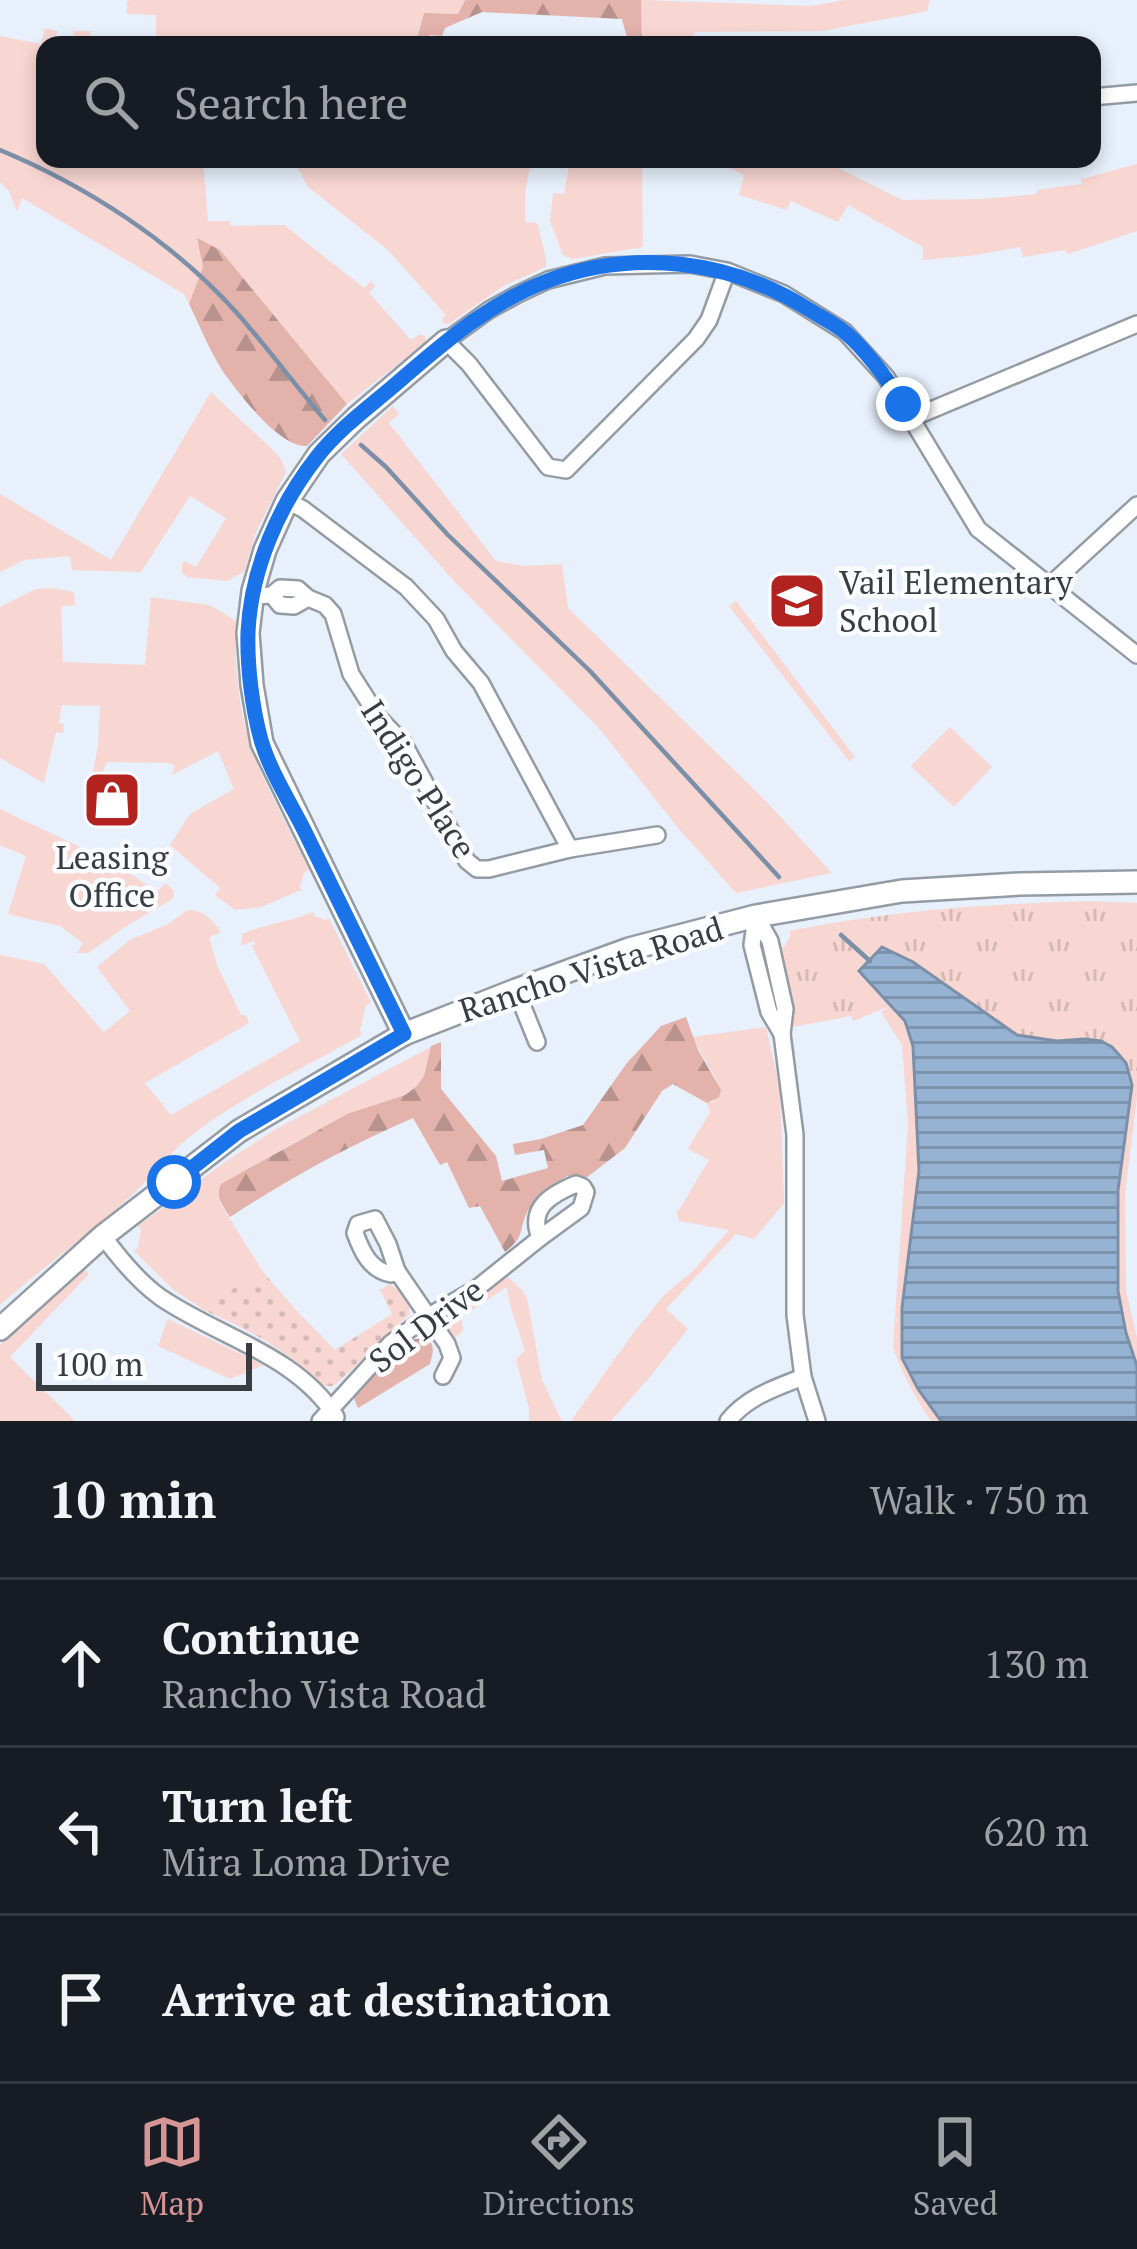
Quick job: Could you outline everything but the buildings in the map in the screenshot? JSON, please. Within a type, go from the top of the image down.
[{"type":"main road","points":[[404,1034],[262,743],[248,634],[262,596],[266,550],[287,501],[319,454],[446,341]]},
{"type":"main road","name":"Rancho Vista Road","points":[[0,1329],[103,1236],[239,1131],[404,1034],[629,949],[756,916],[902,891],[1137,882]]},
{"type":"street","points":[[1101,96],[1137,93]]},
{"type":"street","points":[[727,271],[709,320],[696,339],[566,470],[548,467],[446,341],[518,294],[579,272],[637,264],[690,264],[727,271],[784,294],[845,332],[886,377],[978,529],[1137,655]]},
{"type":"street","points":[[912,418],[1137,324]]},
{"type":"street","points":[[287,501],[406,586],[436,619],[454,651],[481,683],[570,849]]},
{"type":"street","points":[[1049,586],[1137,505]]},
{"type":"street","name":"Indigo Place","points":[[262,596],[280,605],[294,606],[308,598],[326,605],[351,674],[379,718],[404,744],[467,861],[477,869],[657,835]]},
{"type":"street","points":[[756,916],[752,945],[769,1012],[782,1034],[791,1087],[795,1315],[802,1377],[817,1421]]},
{"type":"street","points":[[516,990],[537,1042]]},
{"type":"street","points":[[103,1236],[159,1296],[255,1346],[292,1373],[329,1415]]},
{"type":"street","name":"Sol Drive","points":[[329,1415],[392,1343],[476,1289],[540,1238]]},
{"type":"street","points":[[397,1271],[447,1344],[452,1358],[443,1376]]},
{"type":"street","points":[[728,1421],[758,1395],[802,1377]]},
{"type":"green space","points":[[465,0],[458,14],[424,13],[417,36],[156,36],[156,15],[127,14],[127,1]]},
{"type":"green space","points":[[465,0],[641,0],[642,36],[627,36],[622,19],[482,12],[445,28],[442,36],[418,36],[424,13],[458,14]]},
{"type":"green space","points":[[641,0],[811,6],[845,0],[929,0],[928,11],[822,31],[642,36]]},
{"type":"green space","points":[[0,36],[36,43],[36,168],[204,168],[208,221],[230,221],[231,226],[284,225],[364,288],[371,281],[375,286],[369,293],[411,340],[420,334],[426,342],[347,404],[220,250],[203,267],[189,304],[184,294],[22,198],[17,211],[0,182]]},
{"type":"green space","points":[[1137,164],[1137,231],[1068,254],[1065,250],[1023,257],[1020,247],[923,260],[923,247],[848,205],[838,222],[791,201],[787,210],[739,195],[744,175],[729,168],[838,168],[903,200],[983,199],[1081,184],[1081,179]]},
{"type":"green space","points":[[298,168],[529,168],[525,222],[538,225],[546,267],[505,285],[444,324],[446,315],[388,250],[308,187]]},
{"type":"green space","points":[[568,168],[642,168],[643,247],[573,259],[563,255],[550,221],[553,193],[564,194]]},
{"type":"green space","points":[[197,238],[220,250],[347,404],[307,446],[284,438],[261,418],[214,356],[189,304],[203,267]]},
{"type":"green space","points":[[211,392],[276,453],[286,472],[256,532],[244,572],[227,581],[182,573],[185,561],[196,567],[226,518],[190,496],[141,572],[72,570],[70,556],[24,560],[0,572],[0,494],[111,560]]},
{"type":"green space","points":[[393,406],[399,414],[389,423],[496,561],[525,566],[562,564],[568,608],[765,800],[832,873],[736,893],[598,727],[453,580],[341,454]]},
{"type":"green space","points":[[36,589],[74,592],[75,605],[61,606],[63,662],[145,665],[151,597],[210,605],[236,621],[245,726],[262,774],[309,870],[301,890],[261,907],[235,910],[215,895],[220,888],[170,845],[190,814],[234,789],[218,751],[172,775],[175,766],[170,763],[107,762],[92,794],[100,706],[62,705],[59,723],[64,724],[63,733],[56,732],[44,783],[0,758],[0,607]]},
{"type":"green space","points":[[736,601],[855,757],[849,761],[729,606]]},
{"type":"green space","points":[[950,727],[992,767],[954,807],[911,766]]},
{"type":"green space","points":[[0,809],[118,865],[157,892],[166,883],[174,898],[88,953],[77,953],[83,943],[60,926],[8,914],[26,856],[0,845]]},
{"type":"green space","points":[[1087,901],[1137,903],[1137,1085],[1132,1085],[1126,1063],[1084,1039],[1057,1041],[1017,1035],[913,962],[882,998],[890,1006],[853,1021],[851,1016],[793,1027],[779,948],[784,947],[790,931],[938,910]]},
{"type":"green space","points":[[188,910],[204,914],[221,932],[209,937],[217,965],[249,1023],[145,1083],[171,1115],[300,1041],[252,946],[254,941],[241,946],[242,934],[313,912],[329,918],[371,1003],[366,1005],[362,1035],[207,1124],[119,1207],[0,1305],[0,955],[44,964],[104,1032],[130,1011],[97,967],[131,939],[167,925]]},
{"type":"green space","points":[[890,1006],[905,1021],[913,1046],[919,1171],[902,1308],[902,1358],[941,1421],[931,1421],[925,1412],[893,1348],[908,1124],[902,1045],[881,1012]]},
{"type":"green space","points":[[686,1017],[721,1090],[719,1097],[707,1103],[673,1084],[662,1091],[625,1148],[586,1178],[567,1176],[537,1199],[525,1216],[520,1236],[505,1252],[480,1206],[469,1208],[447,1162],[440,1165],[413,1118],[320,1163],[230,1217],[221,1201],[221,1184],[347,1114],[405,1095],[424,1076],[431,1046],[441,1042],[441,1089],[496,1156],[502,1181],[548,1168],[544,1150],[515,1155],[513,1144],[583,1125],[627,1063],[661,1026]]},
{"type":"green space","points":[[766,1027],[780,1088],[784,1203],[754,1239],[736,1234],[666,1309],[688,1329],[611,1421],[571,1421],[665,1294],[729,1230],[679,1221],[677,1213],[709,1160],[688,1149],[710,1112],[707,1103],[714,1101],[717,1081],[692,1037]]},
{"type":"green space","points":[[431,1047],[424,1076],[416,1087],[347,1114],[281,1150],[220,1203],[263,1272],[211,1301],[204,1310],[175,1291],[134,1251],[138,1226],[225,1162],[276,1129]]},
{"type":"green space","points":[[1132,1085],[1137,1085],[1137,1098],[1125,1194],[1126,1291],[1137,1338],[1137,1366],[1121,1312],[1116,1267],[1119,1189]]},
{"type":"green space","points":[[84,1269],[89,1274],[10,1357],[75,1421],[0,1421],[0,1345]]},
{"type":"green space","points":[[263,1272],[335,1350],[392,1314],[380,1290],[390,1284],[407,1301],[409,1315],[338,1383],[327,1386],[273,1346],[204,1310],[211,1301]]},
{"type":"green space","points":[[508,1277],[527,1298],[542,1380],[562,1421],[529,1421],[516,1359],[525,1351],[507,1287],[461,1317],[463,1331],[452,1340],[444,1328],[464,1306]]},
{"type":"green space","points":[[168,1319],[264,1365],[230,1379],[158,1346]]},
{"type":"green space","points":[[426,1338],[432,1346],[430,1364],[358,1408],[356,1390],[408,1340]]},
{"type":"water","points":[[882,947],[913,962],[1017,1035],[1101,1041],[1126,1063],[1132,1085],[1118,1190],[1118,1291],[1137,1366],[1137,1421],[941,1421],[918,1389],[902,1358],[902,1308],[919,1171],[913,1046],[905,1021],[859,971]]},
{"type":"waterway","points":[[0,150],[36,167]]},
{"type":"waterway","points":[[38,168],[127,218],[185,262],[236,312],[325,420]]},
{"type":"waterway","points":[[361,445],[590,671],[779,877]]},
{"type":"waterway","points":[[841,935],[870,961]]},
{"type":"place","name":"Vail Elementary School","points":[[797,601]]},
{"type":"place","name":"Leasing Office","points":[[112,800]]},
{"type":"route","points":[[174,1182],[239,1131],[404,1034],[262,743],[252,685],[248,634],[253,591],[287,501],[319,454],[446,341],[489,310],[548,280],[605,266],[690,264],[727,271],[784,294],[845,332],[886,377],[903,404]]}]
